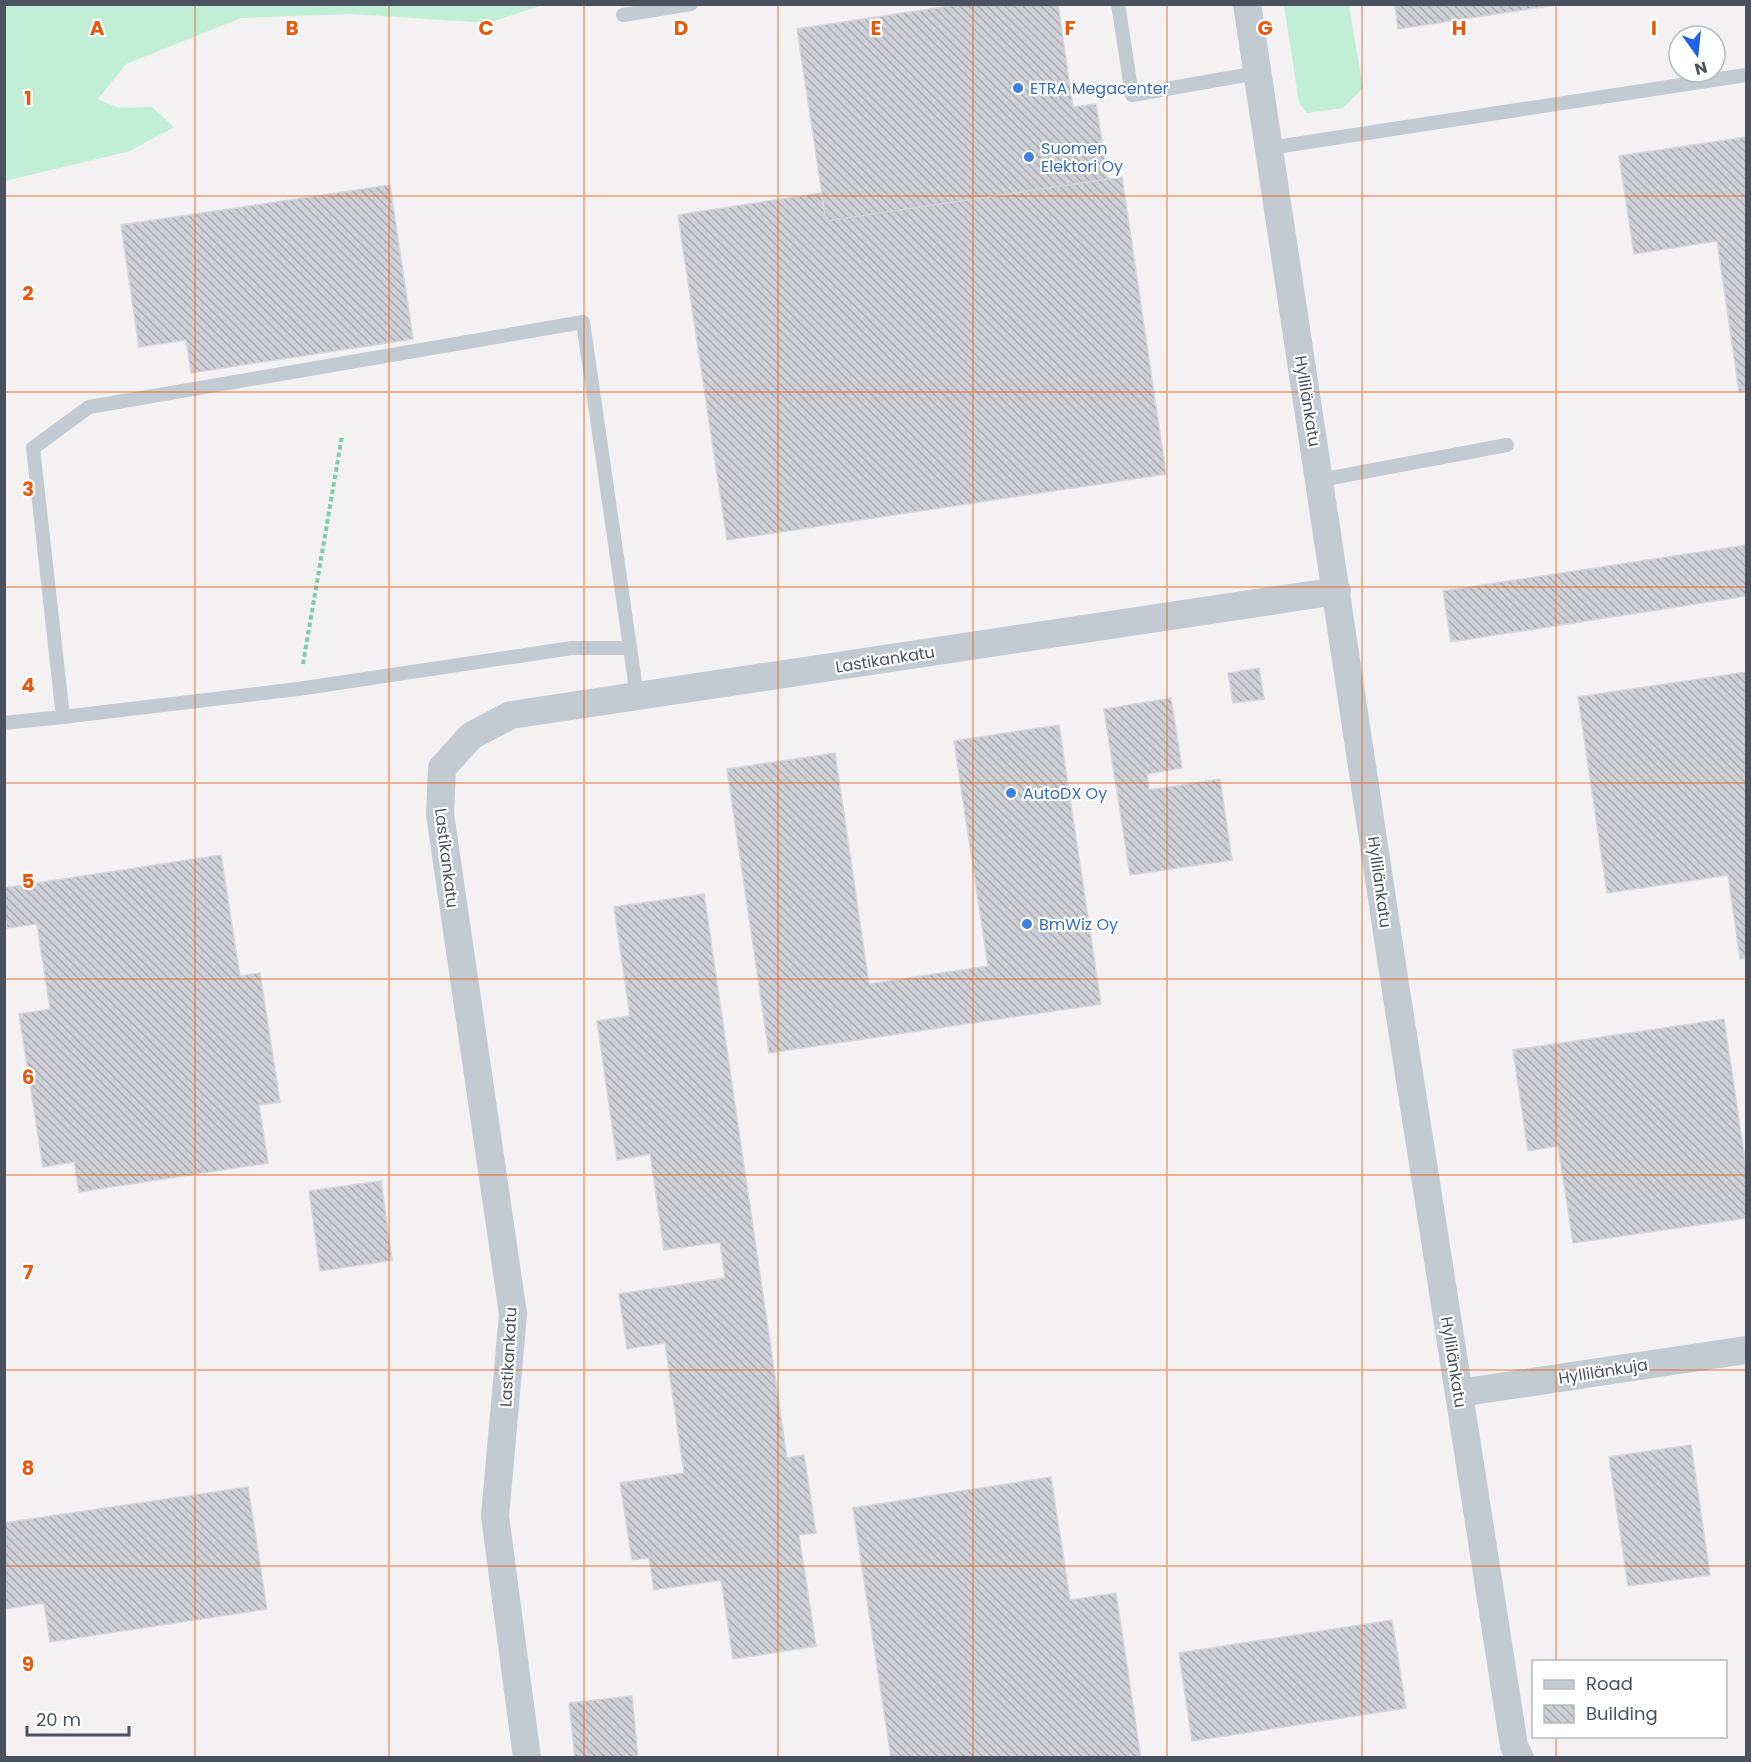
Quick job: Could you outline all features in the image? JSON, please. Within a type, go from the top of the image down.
[{"type":"street","name":"Hyllilänkatu","points":[[1247,4],[1512,1754]]},
{"type":"street","name":"Lastikankatu","points":[[527,1758],[495,1516],[513,1314],[440,814],[442,768],[471,736],[511,715],[1337,591]]},
{"type":"street","name":"Hyllilänkuja","points":[[1459,1393],[1746,1350]]},
{"type":"lane","points":[[623,15],[691,4]]},
{"type":"lane","points":[[1118,4],[1132,95],[1257,73]]},
{"type":"lane","points":[[1269,148],[1746,75]]},
{"type":"lane","points":[[63,717],[33,448],[89,407],[583,322],[637,696]]},
{"type":"lane","points":[[1320,480],[1507,445]]},
{"type":"lane","points":[[4,723],[298,689],[572,648],[630,648]]},
{"type":"path","points":[[298,689],[342,436]]},
{"type":"green space","points":[[4,5],[543,5],[488,23],[352,14],[241,18],[126,64],[98,99],[119,108],[152,107],[174,127],[130,151],[5,181]]},
{"type":"green space","points":[[1284,5],[1349,5],[1363,88],[1343,108],[1307,113],[1299,103]]},
{"type":"building","points":[[963,4],[1058,4],[1073,107],[1096,104],[1108,179],[826,221],[797,29]]},
{"type":"building","points":[[1395,4],[1562,4],[1398,29]]},
{"type":"building","points":[[1746,137],[1746,391],[1739,392],[1717,241],[1634,254],[1619,156]]},
{"type":"building","points":[[1122,177],[1166,474],[727,540],[678,215],[821,193],[826,221]]},
{"type":"building","points":[[390,185],[413,339],[191,373],[186,340],[139,347],[121,225]]},
{"type":"building","points":[[1746,545],[1746,596],[1451,642],[1443,591]]},
{"type":"building","points":[[1259,668],[1264,699],[1233,703],[1228,673]]},
{"type":"building","points":[[1746,672],[1746,958],[1740,959],[1728,875],[1607,893],[1578,697]]},
{"type":"building","points":[[1171,698],[1182,768],[1147,774],[1149,790],[1220,779],[1232,860],[1130,875],[1104,709]]},
{"type":"building","points":[[1059,725],[1101,1004],[769,1053],[727,769],[835,753],[869,984],[988,966],[954,741]]},
{"type":"building","points":[[221,855],[240,976],[260,973],[280,1102],[259,1105],[268,1163],[79,1192],[74,1162],[43,1167],[19,1014],[50,1009],[37,924],[7,928],[4,888]]},
{"type":"building","points":[[704,894],[787,1458],[804,1455],[816,1533],[799,1535],[816,1646],[733,1659],[721,1580],[654,1590],[649,1558],[632,1560],[620,1483],[684,1473],[665,1343],[627,1349],[619,1294],[725,1278],[720,1242],[664,1250],[650,1154],[617,1160],[597,1021],[630,1016],[614,907]]},
{"type":"building","points":[[1724,1019],[1746,1167],[1746,1218],[1573,1243],[1558,1146],[1528,1151],[1513,1050]]},
{"type":"building","points":[[381,1181],[392,1260],[320,1271],[309,1191]]},
{"type":"building","points":[[1691,1445],[1710,1575],[1628,1586],[1609,1457]]},
{"type":"building","points":[[1051,1477],[1070,1600],[1116,1593],[1141,1758],[891,1758],[853,1508]]},
{"type":"building","points":[[248,1487],[267,1609],[50,1642],[44,1603],[4,1609],[4,1523]]},
{"type":"building","points":[[1392,1620],[1406,1708],[1192,1741],[1179,1653]]},
{"type":"building","points":[[632,1696],[638,1758],[575,1758],[569,1703]]},
{"type":"place","name":"ETRA Megacenter","points":[[1018,88]]},
{"type":"place","name":"Suomen Elektori Oy","points":[[1029,157]]},
{"type":"place","name":"AutoDX Oy","points":[[1011,793]]},
{"type":"place","name":"BmWiz Oy","points":[[1027,924]]}]
